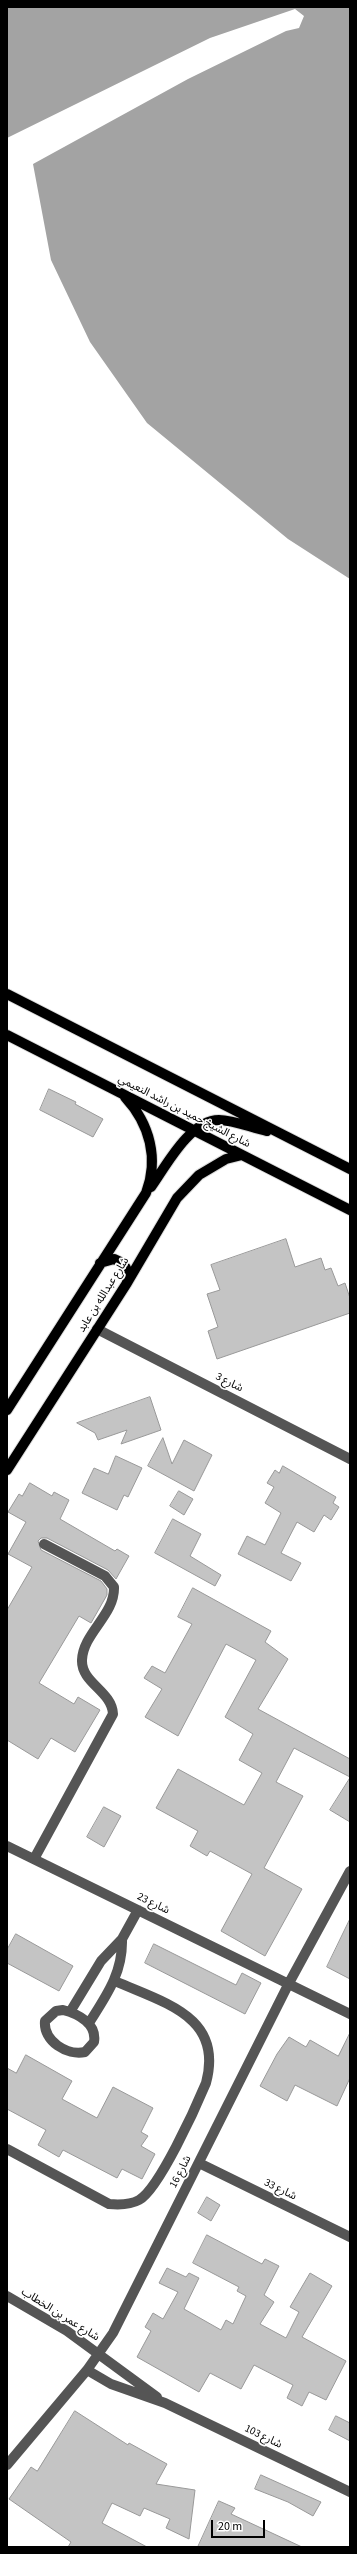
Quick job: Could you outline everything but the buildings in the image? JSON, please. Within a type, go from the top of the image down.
[{"type":"main road","points":[[7,994],[350,1169]]},
{"type":"main road","name":"شارع الشيخ حميد بن راشد النعيمي","points":[[7,1035],[350,1210]]},
{"type":"main road","name":"شارع عبدالله بن عابد","points":[[7,1410],[100,1263],[146,1194],[152,1178],[153,1159],[150,1140],[134,1106],[121,1093]]},
{"type":"main road","points":[[146,1194],[194,1130],[201,1124],[220,1120],[279,1133]]},
{"type":"main road","name":"شارع عبدالله بن عابد","points":[[7,1470],[127,1283],[187,1186],[212,1166],[242,1155]]},
{"type":"main road","points":[[100,1263],[114,1259],[121,1262],[127,1267],[127,1283]]},
{"type":"street","name":"شارع 3","points":[[97,1329],[350,1459]]},
{"type":"street","points":[[34,1859],[113,1714],[110,1699],[87,1675],[82,1661],[86,1647],[112,1602],[114,1587],[106,1576],[44,1544]]},
{"type":"street","name":"شارع 23","points":[[7,1846],[350,2014]]},
{"type":"street","name":"شارع 16","points":[[7,2465],[100,2354],[122,2316],[289,1984],[350,1871]]},
{"type":"street","points":[[70,2012],[98,1965],[122,1939],[138,1910]]},
{"type":"street","points":[[90,2023],[115,1981],[121,1960],[122,1939]]},
{"type":"street","points":[[7,2149],[109,2204],[120,2206],[140,2200],[154,2185],[206,2083],[211,2065],[209,2047],[202,2030],[189,2016],[115,1981]]},
{"type":"street","points":[[56,2011],[70,2012],[90,2023],[95,2035],[94,2042],[85,2052],[72,2052],[51,2041],[46,2036],[46,2021],[56,2011]]},
{"type":"street","name":"شارع 33","points":[[199,2163],[350,2237]]},
{"type":"street","name":"شارع عمر بن الخطاب","points":[[7,2296],[56,2324],[100,2354]]},
{"type":"street","name":"شارع 103","points":[[100,2354],[166,2403]]},
{"type":"street","name":"شارع 103","points":[[87,2370],[111,2384],[166,2403],[350,2492]]},
{"type":"shaded area","points":[[7,7],[350,7],[350,579],[288,539],[147,423],[90,342],[51,260],[33,164],[188,79],[286,31],[299,28],[304,16],[295,9],[210,38],[7,138]]}]
